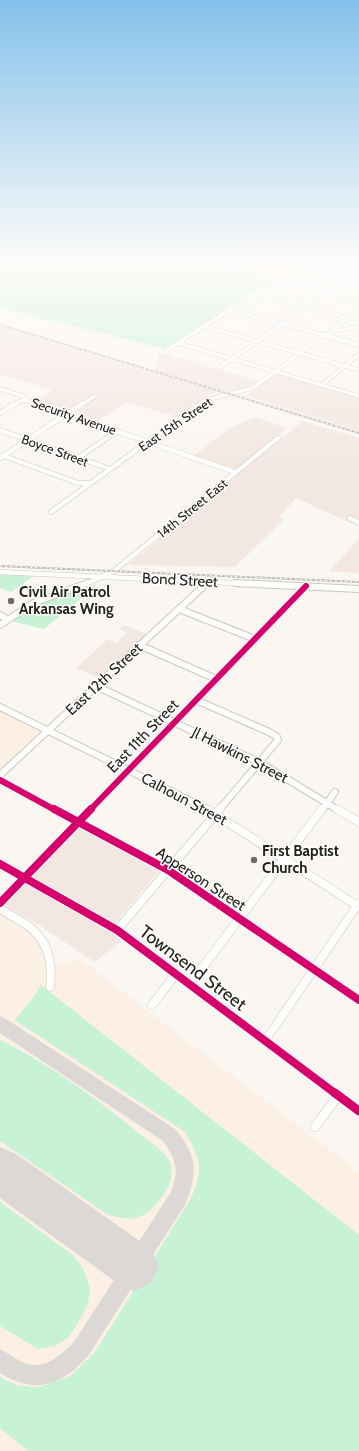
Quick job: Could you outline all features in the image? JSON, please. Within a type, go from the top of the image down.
[{"type":"highway","points":[[324,335],[342,331]]},
{"type":"main road","points":[[332,333],[359,345]]},
{"type":"street","points":[[168,354],[166,351],[197,331]]},
{"type":"street","points":[[221,331],[359,370]]},
{"type":"street","points":[[219,368],[273,331]]},
{"type":"street","points":[[308,331],[324,335]]},
{"type":"street","name":"East 15th Street","points":[[51,512],[208,399],[251,389],[324,335]]},
{"type":"street","points":[[178,343],[359,396]]},
{"type":"street","points":[[322,385],[359,354]]},
{"type":"street","name":"Security Avenue","points":[[0,388],[23,396],[26,400],[149,441],[235,472]]},
{"type":"street","points":[[2,457],[95,396]]},
{"type":"street","points":[[0,413],[20,401],[26,400]]},
{"type":"street","name":"Boyce Street","points":[[0,430],[110,469]]},
{"type":"street","points":[[78,458],[117,430]]},
{"type":"street","name":"14th Street East","points":[[105,577],[278,438]]},
{"type":"street","points":[[2,457],[78,483],[91,483]]},
{"type":"street","points":[[350,518],[359,523]]},
{"type":"street","points":[[123,564],[119,570],[120,574],[134,578]]},
{"type":"street","name":"Bond Street","points":[[0,572],[359,589]]},
{"type":"street","points":[[80,576],[88,580],[86,585]]},
{"type":"street","points":[[0,625],[26,606],[105,577]]},
{"type":"street","points":[[86,585],[117,579],[134,578]]},
{"type":"street","name":"East 12th Street","points":[[0,775],[208,582]]},
{"type":"street","name":"East 11th Street","points":[[0,903],[306,586]]},
{"type":"street","points":[[179,609],[255,639]]},
{"type":"street","points":[[0,615],[7,619]]},
{"type":"street","points":[[139,646],[216,679]]},
{"type":"street","name":"Jl Hawkins Street","points":[[96,686],[259,762],[359,822]]},
{"type":"street","points":[[117,930],[278,740],[277,737],[269,732],[196,700]]},
{"type":"street","name":"Calhoun Street","points":[[0,707],[216,813],[358,905]]},
{"type":"street","name":"Apperson Street","points":[[0,780],[168,870],[359,1000]]},
{"type":"street","points":[[190,984],[335,792]]},
{"type":"street","name":"Townsend Street","points":[[0,864],[117,930],[359,1111]]},
{"type":"street","points":[[265,1041],[358,905]]},
{"type":"street","points":[[0,908],[36,931],[44,940],[51,960],[50,987]]},
{"type":"street","points":[[152,1005],[176,974]]},
{"type":"street","points":[[315,1127],[338,1096]]},
{"type":"shaded area","points":[[0,331],[12,331],[153,373],[159,354],[165,354],[258,381],[244,389],[213,393],[178,417],[126,402],[97,422],[35,401],[52,390],[0,374]]},
{"type":"shaded area","points":[[277,373],[359,397],[359,431],[246,396]]},
{"type":"shaded area","points":[[255,417],[287,428],[236,470],[193,456],[230,428]]},
{"type":"shaded area","points":[[303,421],[359,438],[359,524],[350,523],[296,498],[278,518],[284,519],[235,567],[128,565]]},
{"type":"shaded area","points":[[359,539],[359,573],[329,571]]},
{"type":"shaded area","points":[[124,625],[146,634],[99,678],[76,668],[108,639],[116,643],[127,633],[119,629]]},
{"type":"shaded area","points":[[0,711],[44,732],[0,772]]},
{"type":"shaded area","points":[[79,825],[161,869],[109,930],[121,941],[95,962],[30,919],[3,905]]},
{"type":"shaded area","points":[[0,909],[35,934],[54,964],[81,960],[359,1172],[359,1451],[0,1451]]},
{"type":"green space","points":[[91,331],[193,331],[165,349]]},
{"type":"green space","points":[[0,574],[35,575],[11,592],[0,588]]},
{"type":"green space","points":[[96,585],[44,629],[11,621],[38,603]]},
{"type":"green space","points":[[41,985],[359,1235],[359,1451],[28,1451],[0,1428],[0,1377],[19,1386],[40,1387],[70,1376],[95,1352],[187,1205],[193,1194],[199,1176],[198,1160],[191,1142],[185,1132],[15,1020]]},
{"type":"green space","points":[[0,1040],[37,1060],[73,1083],[108,1108],[163,1152],[171,1165],[172,1170],[170,1181],[163,1195],[146,1214],[135,1218],[122,1218],[108,1215],[0,1141]]},
{"type":"green space","points":[[0,1202],[73,1255],[83,1268],[90,1289],[88,1304],[68,1338],[55,1346],[38,1349],[0,1326]]},
{"type":"taxiway","points":[[0,1024],[169,1135],[176,1143],[184,1158],[185,1165],[184,1180],[178,1198],[81,1349],[73,1358],[55,1371],[38,1375],[30,1375],[15,1370],[0,1360]]},
{"type":"runway","points":[[0,1170],[134,1266]]},
{"type":"railway","points":[[19,331],[359,433]]},
{"type":"railway","points":[[0,566],[359,582]]},
{"type":"cycle path","points":[[0,903],[306,586]]},
{"type":"cycle path","points":[[0,780],[168,870],[359,1000]]},
{"type":"cycle path","points":[[0,864],[117,930],[359,1111]]},
{"type":"place","name":"Civil Air Patrol Arkansas Wing","points":[[11,601]]},
{"type":"place","name":"First Baptist Church","points":[[254,860]]}]
